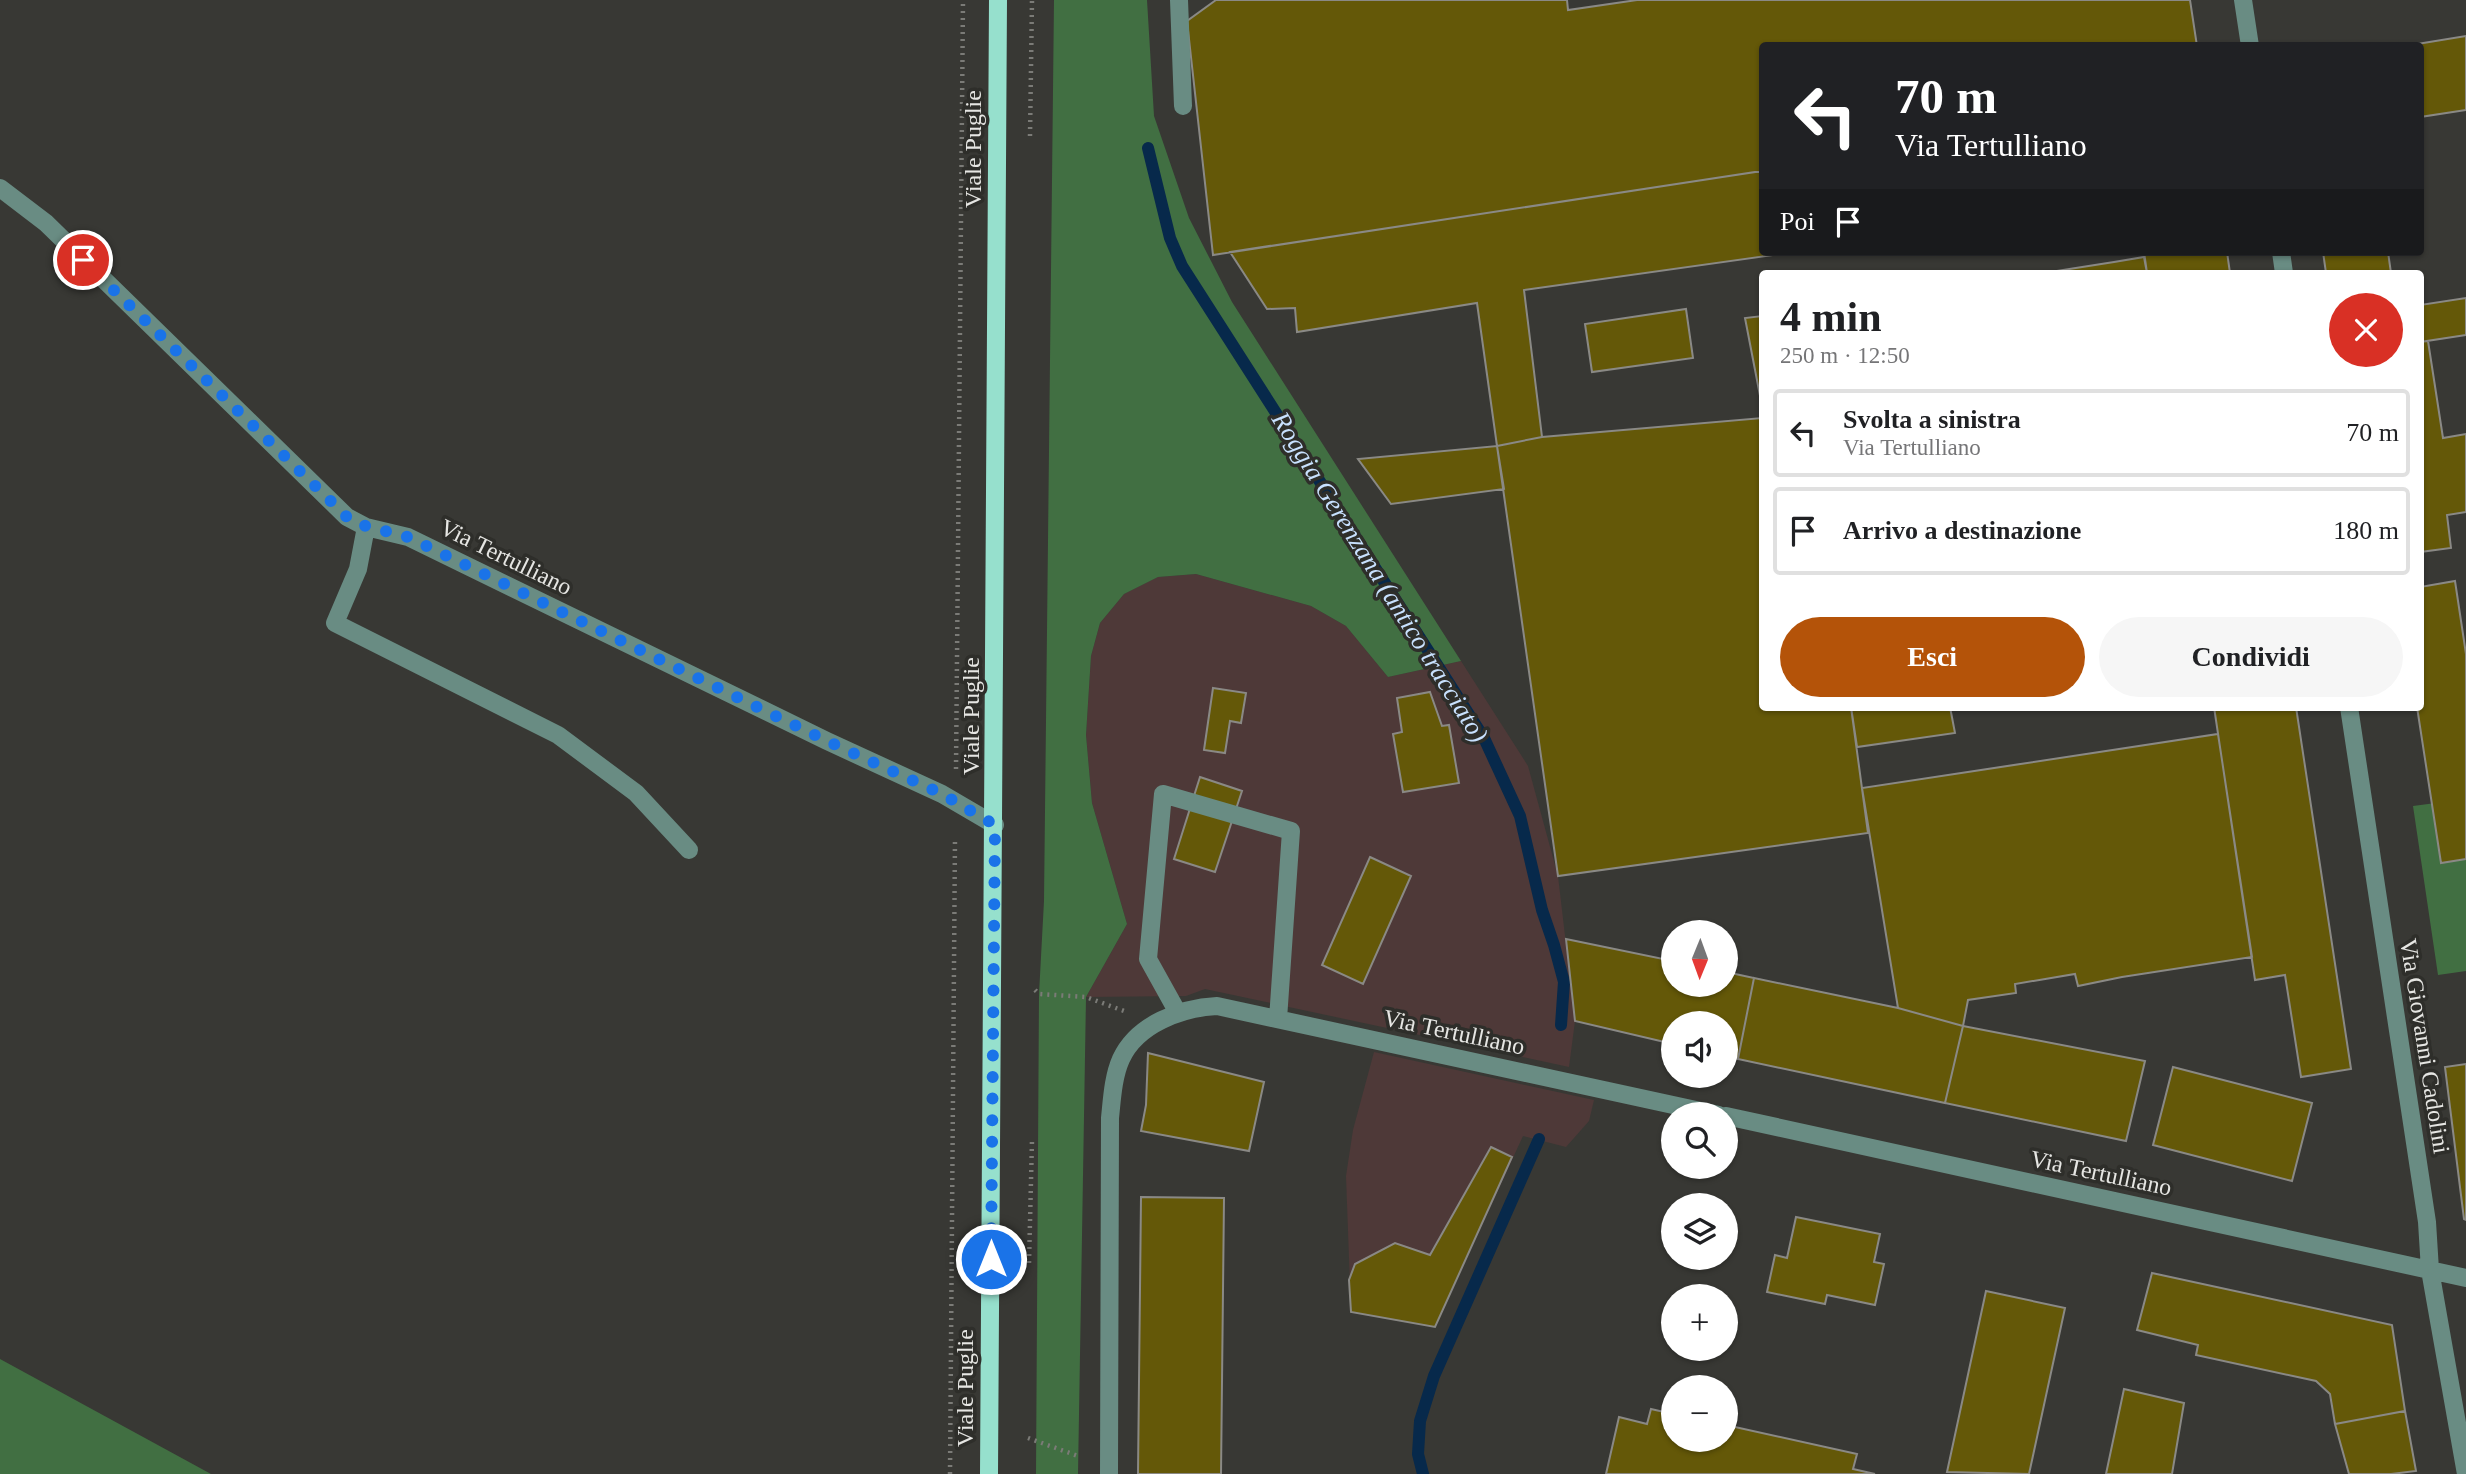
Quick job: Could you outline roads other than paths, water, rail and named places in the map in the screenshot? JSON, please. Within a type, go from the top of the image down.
[{"type":"main road","name":"Viale Puglie","points":[[989,1474],[998,0]]},
{"type":"street","points":[[1179,0],[1183,106]]},
{"type":"street","points":[[2243,0],[2249,42]]},
{"type":"street","name":"Via Tertulliano","points":[[0,188],[46,223],[347,517],[366,527],[408,537],[827,741],[942,794],[995,825]]},
{"type":"street","points":[[366,527],[358,569],[335,623],[558,735],[636,793],[688,850]]},
{"type":"street","name":"Via Giovanni Cadolini","points":[[2350,711],[2425,1208],[2430,1270],[2466,1474]]},
{"type":"street","points":[[1109,1474],[1110,1118],[1114,1086],[1121,1060],[1134,1038],[1178,1013],[1148,959],[1163,794],[1291,831],[1278,1018]]},
{"type":"street","name":"Via Tertulliano","points":[[1178,1013],[1193,1007],[1217,1006],[1661,1102]]},
{"type":"street","name":"Via Tertulliano","points":[[1738,1119],[2466,1278]]},
{"type":"waterway","name":"Roggia Gerenzana (antico tracciato)","points":[[1148,148],[1170,238],[1182,266],[1484,738],[1520,816],[1542,910],[1564,982],[1561,1025]]},
{"type":"waterway","name":"Roggia Gerenzana (antico tracciato)","points":[[1423,1474],[1418,1454],[1420,1421],[1434,1376],[1539,1139]]}]
